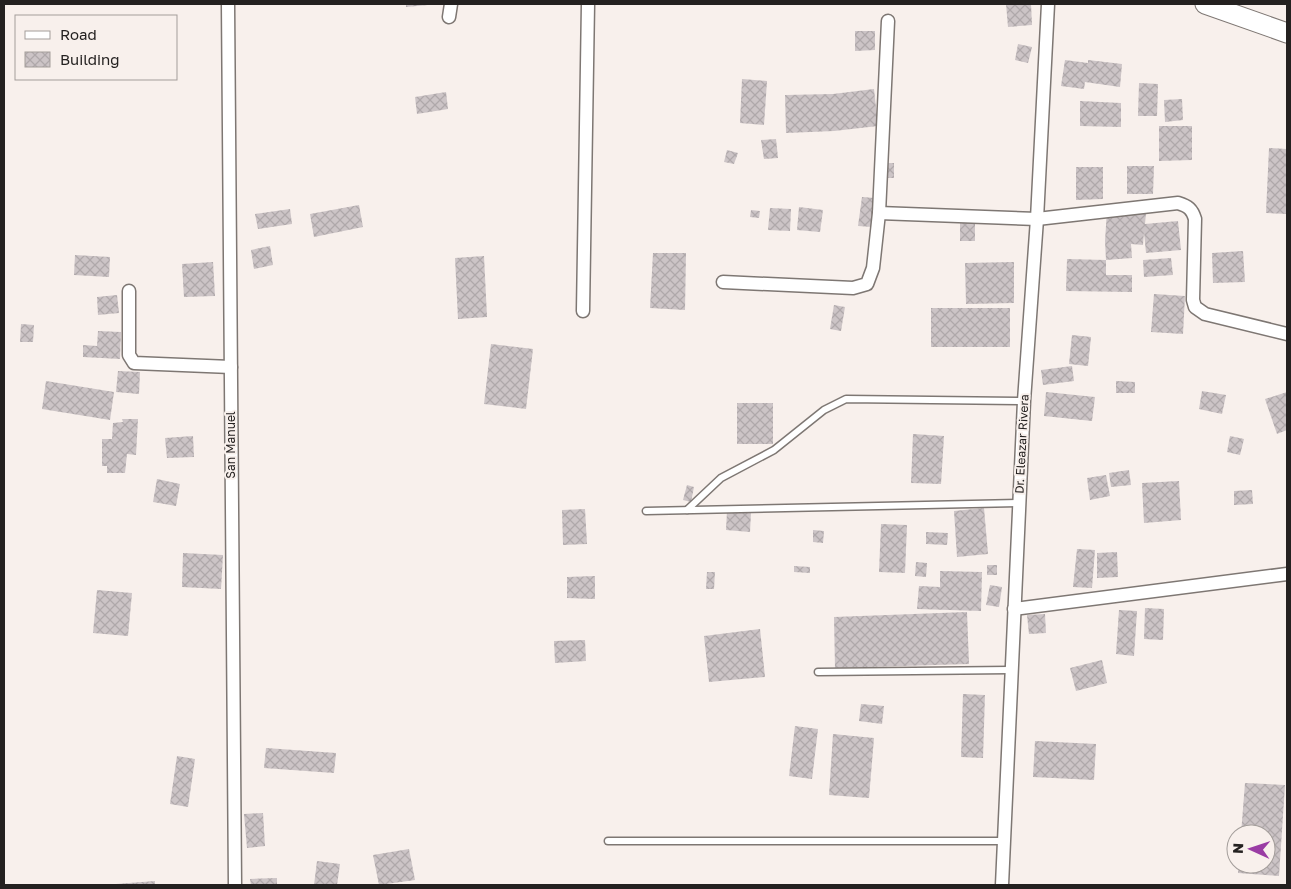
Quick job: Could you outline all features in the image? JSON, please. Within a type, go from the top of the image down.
[{"type":"street","name":"San Manuel","points":[[228,4],[235,885]]},
{"type":"street","points":[[583,311],[588,4]]},
{"type":"street","name":"Dr. Eleazar Rivera","points":[[1002,885],[1010,670],[1024,401],[1038,219],[1048,4]]},
{"type":"street","points":[[1204,4],[1287,33]]},
{"type":"street","points":[[723,282],[853,288],[867,284],[873,268],[879,213],[888,22]]},
{"type":"street","points":[[879,213],[1038,219],[1178,203],[1185,205],[1190,208],[1194,218],[1193,300],[1196,307],[1205,314],[1287,334]]},
{"type":"street","points":[[129,291],[129,355],[134,363],[231,367]]},
{"type":"street","points":[[1014,609],[1287,574]]},
{"type":"lane","points":[[687,510],[721,478],[774,450],[824,410],[846,399],[1024,401]]},
{"type":"lane","points":[[646,511],[1019,503]]},
{"type":"lane","points":[[818,672],[1010,670]]},
{"type":"lane","points":[[608,841],[1004,841]]},
{"type":"building","points":[[406,4],[428,4],[428,5],[406,7]]},
{"type":"building","points":[[1006,4],[1031,4],[1032,25],[1008,27]]},
{"type":"building","points":[[855,31],[875,31],[875,50],[855,51]]},
{"type":"building","points":[[1018,44],[1032,47],[1028,63],[1015,60]]},
{"type":"building","points":[[1065,60],[1088,63],[1088,60],[1122,64],[1120,87],[1085,82],[1084,89],[1061,86]]},
{"type":"building","points":[[742,79],[767,81],[764,125],[740,123]]},
{"type":"building","points":[[1139,83],[1158,84],[1157,116],[1138,116]]},
{"type":"building","points":[[874,89],[878,126],[834,131],[786,133],[785,95],[833,94]]},
{"type":"building","points":[[446,92],[448,109],[417,114],[415,97]]},
{"type":"building","points":[[1182,99],[1183,120],[1165,122],[1164,100]]},
{"type":"building","points":[[1080,101],[1121,103],[1121,127],[1080,126]]},
{"type":"building","points":[[1159,126],[1192,126],[1192,160],[1159,161]]},
{"type":"building","points":[[776,139],[778,158],[764,159],[761,140]]},
{"type":"building","points":[[1269,148],[1287,149],[1287,214],[1266,213]]},
{"type":"building","points":[[727,150],[738,153],[734,164],[724,162]]},
{"type":"building","points":[[884,163],[894,163],[894,178],[884,178]]},
{"type":"building","points":[[1127,166],[1154,166],[1153,194],[1127,194]]},
{"type":"building","points":[[1076,167],[1103,167],[1103,199],[1076,200]]},
{"type":"building","points":[[862,197],[875,198],[872,227],[858,226]]},
{"type":"building","points":[[359,205],[363,227],[314,237],[310,214]]},
{"type":"building","points":[[799,207],[823,210],[820,232],[797,230]]},
{"type":"building","points":[[770,208],[791,209],[790,231],[768,230]]},
{"type":"building","points":[[290,209],[292,224],[258,229],[255,214]]},
{"type":"building","points":[[751,210],[760,211],[759,218],[750,217]]},
{"type":"building","points":[[1107,210],[1146,213],[1145,224],[1178,221],[1181,250],[1146,253],[1144,232],[1143,245],[1131,244],[1132,258],[1106,260]]},
{"type":"building","points":[[960,221],[975,221],[975,241],[960,241]]},
{"type":"building","points":[[270,246],[273,265],[254,269],[251,250]]},
{"type":"building","points":[[1243,251],[1245,282],[1213,283],[1212,253]]},
{"type":"building","points":[[653,253],[686,253],[685,310],[650,308]]},
{"type":"building","points":[[75,255],[110,257],[109,277],[74,275]]},
{"type":"building","points":[[484,256],[487,317],[458,319],[455,258]]},
{"type":"building","points":[[1171,258],[1173,275],[1144,277],[1143,260]]},
{"type":"building","points":[[1067,259],[1106,260],[1106,275],[1132,275],[1132,292],[1066,291]]},
{"type":"building","points":[[213,262],[215,296],[184,297],[182,264]]},
{"type":"building","points":[[1014,262],[1014,303],[966,304],[965,263]]},
{"type":"building","points":[[1154,294],[1185,296],[1183,334],[1151,332]]},
{"type":"building","points":[[117,295],[119,313],[98,315],[97,297]]},
{"type":"building","points":[[834,305],[845,307],[841,331],[830,329]]},
{"type":"building","points":[[931,308],[1010,308],[1010,347],[931,347]]},
{"type":"building","points":[[21,324],[34,325],[33,342],[20,342]]},
{"type":"building","points":[[98,331],[121,332],[120,359],[83,357],[83,345],[97,346]]},
{"type":"building","points":[[1072,335],[1091,337],[1088,366],[1069,364]]},
{"type":"building","points":[[491,344],[533,349],[526,409],[484,404]]},
{"type":"building","points":[[1072,366],[1074,381],[1043,385],[1041,370]]},
{"type":"building","points":[[118,371],[140,372],[139,394],[116,392]]},
{"type":"building","points":[[46,381],[114,392],[110,420],[42,409]]},
{"type":"building","points":[[1116,381],[1135,382],[1135,393],[1116,393]]},
{"type":"building","points":[[1202,391],[1226,395],[1222,414],[1199,409]]},
{"type":"building","points":[[1046,392],[1095,397],[1092,421],[1044,416]]},
{"type":"building","points":[[1287,392],[1287,430],[1277,434],[1265,399]]},
{"type":"building","points":[[737,403],[773,403],[773,444],[737,444]]},
{"type":"building","points":[[122,419],[138,419],[136,455],[127,454],[125,473],[107,473],[107,466],[102,466],[102,439],[112,439],[113,423],[123,422]]},
{"type":"building","points":[[913,434],[944,436],[941,484],[911,483]]},
{"type":"building","points":[[193,436],[194,457],[167,458],[165,438]]},
{"type":"building","points":[[1230,436],[1244,439],[1240,455],[1227,452]]},
{"type":"building","points":[[1129,470],[1131,485],[1111,487],[1109,473]]},
{"type":"building","points":[[1106,475],[1110,496],[1090,500],[1087,478]]},
{"type":"building","points":[[157,479],[180,484],[176,506],[153,502]]},
{"type":"building","points":[[1179,481],[1181,520],[1144,523],[1142,483]]},
{"type":"building","points":[[687,485],[694,487],[691,502],[683,500]]},
{"type":"building","points":[[1252,490],[1253,504],[1234,505],[1234,491]]},
{"type":"building","points":[[984,508],[988,554],[957,557],[954,511]]},
{"type":"building","points":[[585,509],[587,544],[563,545],[562,510]]},
{"type":"building","points":[[727,511],[751,512],[750,532],[726,530]]},
{"type":"building","points":[[881,524],[907,525],[905,573],[879,572]]},
{"type":"building","points":[[813,530],[824,531],[823,543],[813,542]]},
{"type":"building","points":[[926,532],[948,533],[947,545],[926,544]]},
{"type":"building","points":[[1077,549],[1095,550],[1092,588],[1073,587]]},
{"type":"building","points":[[1117,552],[1118,577],[1097,578],[1097,553]]},
{"type":"building","points":[[183,553],[223,555],[221,589],[182,587]]},
{"type":"building","points":[[916,562],[927,563],[926,577],[915,576]]},
{"type":"building","points":[[987,565],[997,565],[997,575],[987,575]]},
{"type":"building","points":[[794,566],[810,567],[810,573],[794,572]]},
{"type":"building","points":[[940,571],[982,572],[981,611],[917,609],[919,586],[940,587]]},
{"type":"building","points":[[707,572],[715,572],[714,589],[706,589]]},
{"type":"building","points":[[595,576],[595,599],[567,598],[567,577]]},
{"type":"building","points":[[990,585],[1002,587],[999,607],[986,605]]},
{"type":"building","points":[[97,590],[132,593],[128,636],[93,633]]},
{"type":"building","points":[[1145,608],[1164,609],[1163,640],[1144,639]]},
{"type":"building","points":[[1119,610],[1137,611],[1134,656],[1116,654]]},
{"type":"building","points":[[967,612],[969,664],[835,668],[834,617]]},
{"type":"building","points":[[1045,614],[1046,633],[1029,634],[1027,615]]},
{"type":"building","points":[[760,629],[765,677],[709,682],[704,636]]},
{"type":"building","points":[[585,640],[586,661],[555,663],[554,641]]},
{"type":"building","points":[[1102,660],[1107,683],[1076,691],[1070,668]]},
{"type":"building","points":[[963,694],[985,695],[983,758],[961,757]]},
{"type":"building","points":[[861,704],[884,706],[882,724],[859,721]]},
{"type":"building","points":[[795,726],[818,729],[812,779],[789,776]]},
{"type":"building","points":[[833,734],[874,738],[869,798],[829,795]]},
{"type":"building","points":[[1035,741],[1096,744],[1094,780],[1033,777]]},
{"type":"building","points":[[266,748],[336,753],[334,773],[264,768]]},
{"type":"building","points":[[177,756],[195,759],[188,807],[170,804]]},
{"type":"building","points":[[1245,783],[1285,785],[1279,876],[1252,874],[1276,874],[1276,824],[1242,824]]},
{"type":"building","points":[[263,813],[265,846],[247,848],[244,814]]},
{"type":"building","points":[[409,849],[415,880],[379,885],[373,855]]},
{"type":"building","points":[[317,861],[340,864],[337,885],[314,885]]},
{"type":"building","points":[[277,878],[277,885],[251,885],[250,879]]},
{"type":"building","points":[[155,881],[155,885],[116,885],[116,884]]}]
